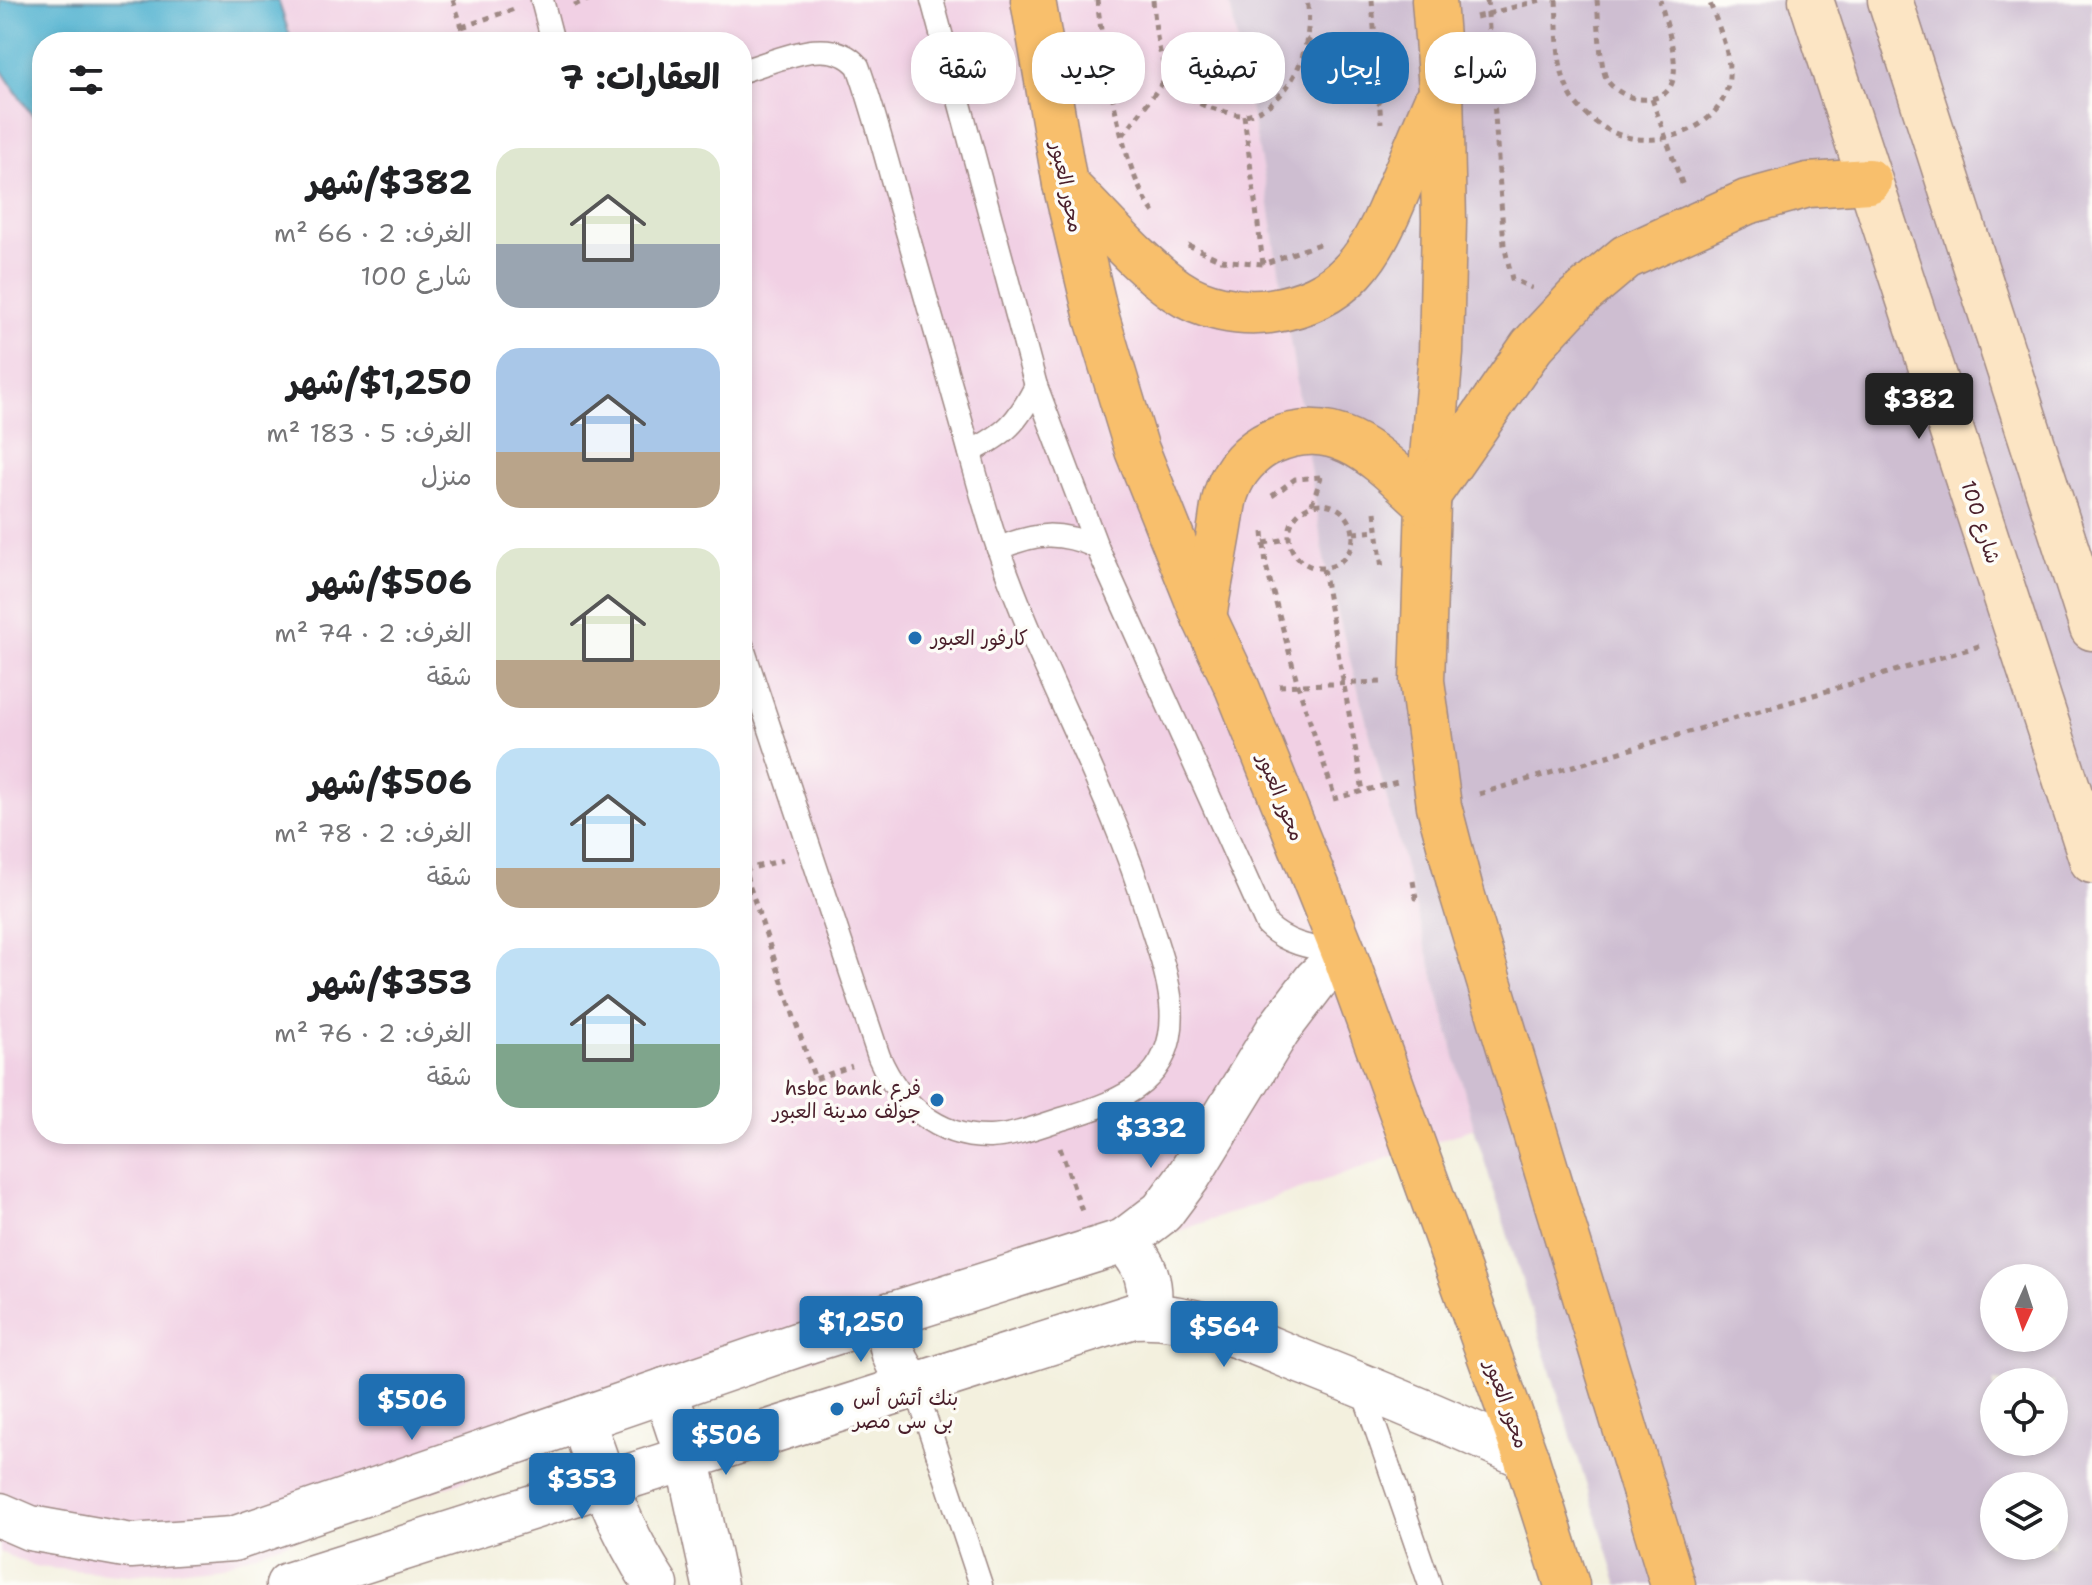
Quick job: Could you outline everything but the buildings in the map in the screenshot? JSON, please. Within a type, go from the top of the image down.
[{"type":"highway","name":"محور العبور","points":[[1033,0],[1065,184],[1097,318],[1137,450],[1344,953],[1526,1457],[1567,1585]]},
{"type":"highway","points":[[1065,184],[1148,266],[1178,291],[1213,307],[1252,313],[1290,308],[1327,293],[1357,269],[1379,237],[1435,104]]},
{"type":"highway","points":[[1441,104],[1444,221],[1441,353],[1428,499],[1419,801],[1461,890],[1673,1585]]},
{"type":"highway","points":[[1428,499],[1532,346],[1576,299],[1626,257],[1747,202],[1808,185],[1869,181]]},
{"type":"highway","points":[[1204,617],[1227,491],[1241,465],[1263,446],[1289,434],[1319,431],[1347,438],[1428,499]]},
{"type":"street","name":"شارع 100","points":[[1811,0],[2092,861]]},
{"type":"street","points":[[1890,0],[2092,628]]},
{"type":"street","points":[[0,1515],[30,1528],[131,1546],[233,1539],[891,1314],[1109,1245],[1162,1212],[1188,1177],[1285,1020],[1316,980],[1344,953]]},
{"type":"street","points":[[1109,1245],[1145,1266],[1150,1283],[1148,1315]]},
{"type":"street","points":[[891,1314],[889,1330],[896,1363],[915,1386]]},
{"type":"street","points":[[288,1585],[1133,1316],[1179,1318],[1252,1342],[1439,1416],[1526,1457]]},
{"type":"street","points":[[665,1390],[687,1456],[715,1585]]},
{"type":"street","points":[[582,1419],[627,1539],[656,1585]]},
{"type":"lane","points":[[932,0],[1036,386],[1097,547],[1267,925],[1279,936],[1294,943],[1344,953]]},
{"type":"lane","points":[[535,2],[548,32]]},
{"type":"lane","points":[[752,68],[827,48],[850,56],[858,66],[998,549],[1096,773],[1134,869],[1164,968],[1172,1022],[1168,1043],[1146,1081],[1129,1095],[1109,1105],[990,1137],[942,1127],[921,1115],[903,1099],[879,1057],[752,675]]},
{"type":"lane","points":[[970,452],[999,437],[1022,414],[1036,386]]},
{"type":"lane","points":[[998,549],[1022,539],[1047,534],[1073,537],[1097,547]]},
{"type":"lane","points":[[1361,1385],[1430,1585]]},
{"type":"lane","points":[[915,1386],[981,1585]]},
{"type":"path","points":[[453,0],[464,32]]},
{"type":"path","points":[[1097,0],[1130,170],[1152,210],[1162,221]]},
{"type":"path","points":[[1153,0],[1156,39],[1161,54]]},
{"type":"path","points":[[1306,32],[1307,0]]},
{"type":"path","points":[[1372,0],[1374,32]]},
{"type":"path","points":[[1487,0],[1504,245],[1512,279],[1531,288],[1543,284]]},
{"type":"path","points":[[1435,14],[1488,14],[1541,0]]},
{"type":"path","points":[[1556,0],[1561,68],[1574,100],[1598,125],[1631,138],[1666,137],[1695,129],[1719,108],[1729,78],[1724,47],[1709,0]]},
{"type":"path","points":[[1597,0],[1607,80],[1634,99],[1652,99],[1668,89],[1676,74],[1675,56],[1660,0]]},
{"type":"path","points":[[462,27],[535,2]]},
{"type":"path","points":[[1198,104],[1244,115],[1271,104],[1296,76],[1301,58]]},
{"type":"path","points":[[1123,135],[1161,85]]},
{"type":"path","points":[[1652,99],[1687,200]]},
{"type":"path","points":[[1380,104],[1381,130]]},
{"type":"path","points":[[1244,115],[1263,264]]},
{"type":"path","points":[[1183,243],[1221,260],[1263,264],[1322,243]]},
{"type":"path","points":[[1312,504],[1326,504],[1339,509],[1349,520],[1354,533],[1346,557],[1336,565],[1323,569],[1300,561],[1288,539],[1293,518],[1312,504],[1321,477]]},
{"type":"path","points":[[1267,506],[1273,494],[1295,479],[1332,478]]},
{"type":"path","points":[[1375,509],[1382,581]]},
{"type":"path","points":[[1263,530],[1266,566],[1298,685],[1335,798]]},
{"type":"path","points":[[1354,533],[1378,531]]},
{"type":"path","points":[[1264,543],[1288,539]]},
{"type":"path","points":[[1323,569],[1363,791]]},
{"type":"path","points":[[1396,767],[1398,782],[1419,801],[2019,635]]},
{"type":"path","points":[[1237,687],[1422,681]]},
{"type":"path","points":[[1286,811],[1398,782]]},
{"type":"path","points":[[752,865],[811,853]]},
{"type":"path","points":[[1411,869],[1416,898],[1461,890]]},
{"type":"path","points":[[752,894],[815,1079],[879,1057]]},
{"type":"path","points":[[1051,1122],[1109,1245]]},
{"type":"shaded area","points":[[0,0],[1229,0],[1235,32],[1161,32],[1161,104],[1250,104],[1267,192],[1325,565],[1474,1128],[223,1565],[130,1575],[36,1567],[0,1552]]},
{"type":"shaded area","points":[[1229,0],[2092,0],[2092,1585],[1618,1585],[1474,1128],[1325,565],[1267,192],[1250,104],[1285,104],[1285,32],[1235,32]]},
{"type":"water","points":[[0,0],[278,0],[289,32],[32,32],[32,114],[0,68]]},
{"type":"place","name":"كارفور العبور","points":[[915,638]]},
{"type":"place","name":"hsbc bank فرع جولف مدينة العبور","points":[[937,1100]]},
{"type":"place","name":"بنك أتش أس بى سى مصر","points":[[837,1409]]}]
